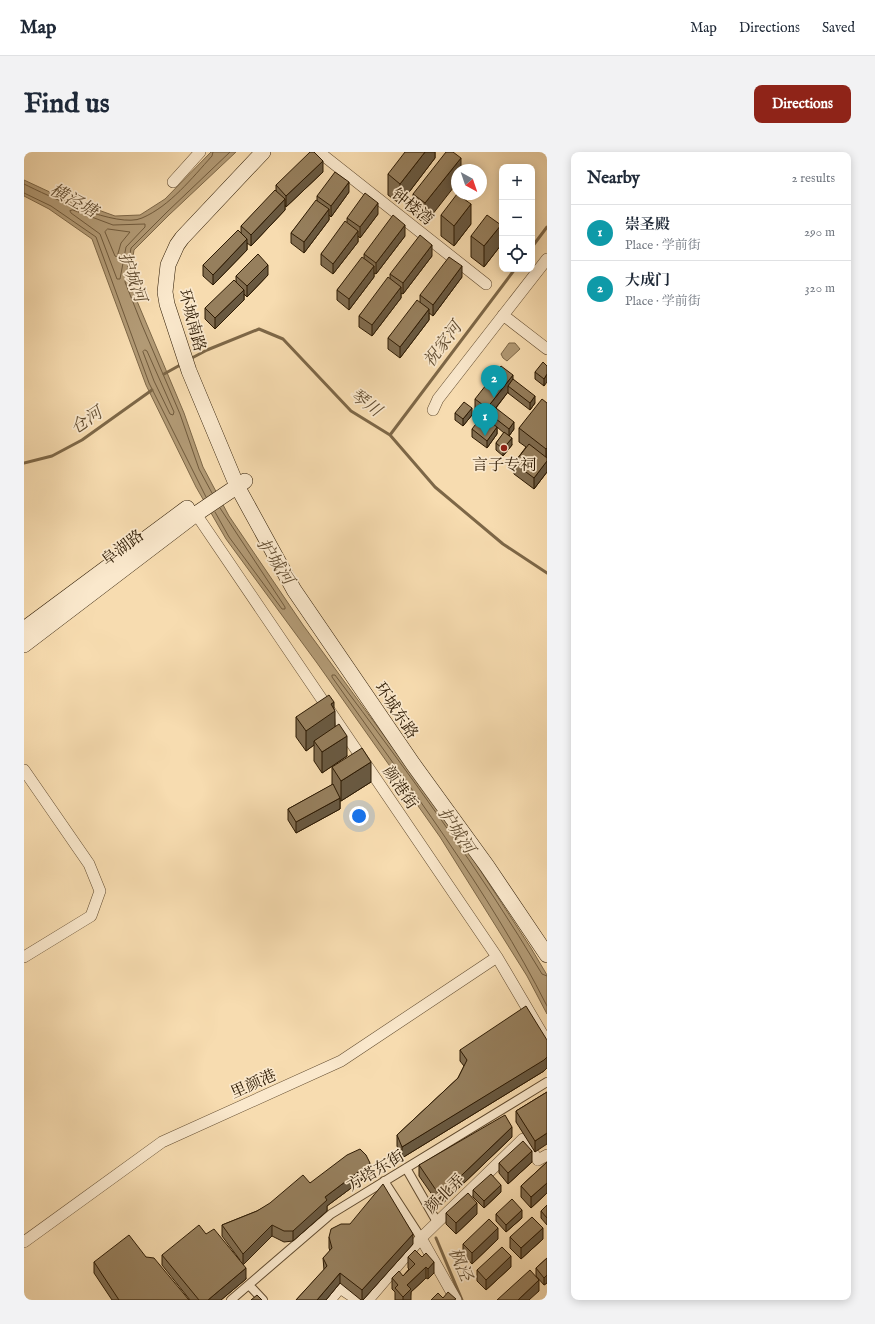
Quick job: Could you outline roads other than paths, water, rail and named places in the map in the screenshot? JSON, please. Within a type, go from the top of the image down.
[{"type":"main road","name":"环城南路","points":[[234,482],[167,304],[165,292],[168,265],[182,238],[263,152]]},
{"type":"main road","name":"环城南路","points":[[185,350],[170,288],[178,262],[189,243],[210,218],[272,152]]},
{"type":"main road","name":"阜湖路","points":[[24,629],[234,482]]},
{"type":"main road","name":"环城东路","points":[[234,482],[298,581],[547,938]]},
{"type":"main road","name":"环城东路","points":[[234,482],[294,590],[413,764],[547,955]]},
{"type":"main road","name":"阜湖路","points":[[24,645],[200,507]]},
{"type":"street","points":[[173,182],[200,152]]},
{"type":"street","name":"钟楼湾","points":[[319,152],[486,284]]},
{"type":"street","points":[[433,410],[438,399],[547,259]]},
{"type":"street","points":[[503,315],[547,349]]},
{"type":"street","name":"颜港街","points":[[200,507],[497,957],[547,1042]]},
{"type":"street","points":[[24,770],[88,864],[100,891],[91,916],[24,957]]},
{"type":"street","name":"里颜港","points":[[24,1242],[162,1142],[341,1061],[497,957]]},
{"type":"street","name":"方塔东街","points":[[231,1300],[330,1214],[547,1082]]},
{"type":"street","name":"颜北弄","points":[[368,1300],[421,1238],[522,1139],[538,1160],[547,1155]]},
{"type":"street","points":[[406,1168],[437,1222]]},
{"type":"street","points":[[384,1181],[421,1238],[456,1300]]},
{"type":"street","points":[[249,1284],[263,1300]]},
{"type":"street","points":[[330,1300],[340,1288],[358,1300]]},
{"type":"water","points":[[211,152],[236,152],[134,250],[129,282],[184,413],[203,467],[229,516],[303,625],[459,838],[531,948],[547,975],[547,1014],[527,976],[440,837],[317,663],[226,539],[196,487],[146,385],[92,239],[49,209],[24,196],[24,180],[54,194],[115,216],[140,215],[165,199]]},
{"type":"water","points":[[509,343],[515,343],[520,349],[507,361],[501,354]]},
{"type":"waterway","name":"祝家河","points":[[535,243],[547,227]]},
{"type":"waterway","name":"祝家河","points":[[390,435],[513,272]]},
{"type":"waterway","name":"琴川","points":[[190,359],[207,350],[259,329],[283,339],[351,411],[390,435],[435,487],[503,544],[547,573]]},
{"type":"waterway","name":"琴川","points":[[164,374],[182,364]]},
{"type":"waterway","name":"仓河","points":[[24,463],[52,456],[82,440],[152,390]]},
{"type":"waterway","name":"枫泾","points":[[436,1238],[462,1300]]},
{"type":"place","name":"大成门","points":[[494,398]]},
{"type":"place","name":"崇圣殿","points":[[485,436]]},
{"type":"place","name":"言子专祠","points":[[504,448]]},
{"type":"water label","name":"横泾塘","points":[[74,200]]},
{"type":"water label","name":"护城河","points":[[133,277]]},
{"type":"water label","name":"护城河","points":[[276,561]]},
{"type":"water label","name":"护城河","points":[[457,830]]}]
